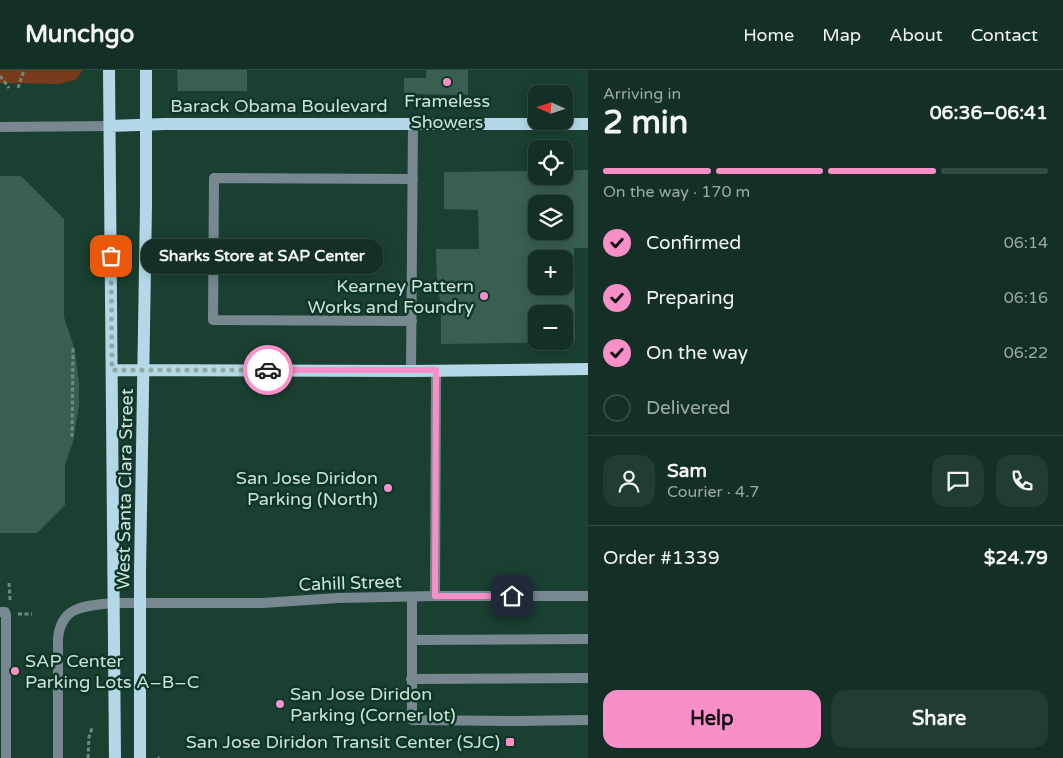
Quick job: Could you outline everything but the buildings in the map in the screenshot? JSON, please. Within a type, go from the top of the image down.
[{"type":"main road","name":"West Santa Clara Street","points":[[109,70],[115,758]]},
{"type":"main road","name":"West Santa Clara Street","points":[[140,758],[140,572],[147,124],[146,70]]},
{"type":"main road","name":"Barack Obama Boulevard","points":[[110,126],[147,124],[588,124]]},
{"type":"main road","points":[[112,370],[411,371],[588,369]]},
{"type":"street","points":[[411,371],[413,124]]},
{"type":"street","name":"Barack Obama Boulevard","points":[[0,127],[110,126]]},
{"type":"street","points":[[412,322],[213,320],[214,178],[414,179]]},
{"type":"street","points":[[435,596],[436,370]]},
{"type":"street","name":"Cahill Street","points":[[58,758],[58,631],[66,617],[78,608],[113,603],[141,602],[263,603],[338,598],[588,596]]},
{"type":"street","points":[[412,597],[412,720],[588,720]]},
{"type":"street","points":[[0,612],[5,612],[6,614],[6,758]]},
{"type":"street","points":[[412,640],[588,639]]},
{"type":"street","points":[[411,679],[588,678]]},
{"type":"path","points":[[18,88],[24,70]]},
{"type":"path","points":[[0,76],[9,88],[0,80]]},
{"type":"path","points":[[72,437],[73,348]]},
{"type":"path","points":[[88,758],[89,737],[92,728]]},
{"type":"shaded area","points":[[0,70],[82,70],[77,79],[60,84],[0,83]]},
{"type":"way so far","points":[[111,256],[112,370],[268,370]]},
{"type":"place","name":"Frameless Showers","points":[[447,82]]},
{"type":"place","name":"Sharks Store at SAP Center","points":[[111,256]]},
{"type":"place","name":"Kearney Pattern Works and Foundry","points":[[484,296]]},
{"type":"place","name":"San Jose Diridon Parking (North)","points":[[388,488]]},
{"type":"place","name":"SAP Center Parking Lots A–B–C","points":[[15,671]]},
{"type":"place","name":"San Jose Diridon Parking (Corner lot)","points":[[280,704]]},
{"type":"place","name":"San Jose Diridon Transit Center (SJC)","points":[[510,742]]},
{"type":"route","points":[[268,370],[436,370],[435,596],[512,596]]}]
